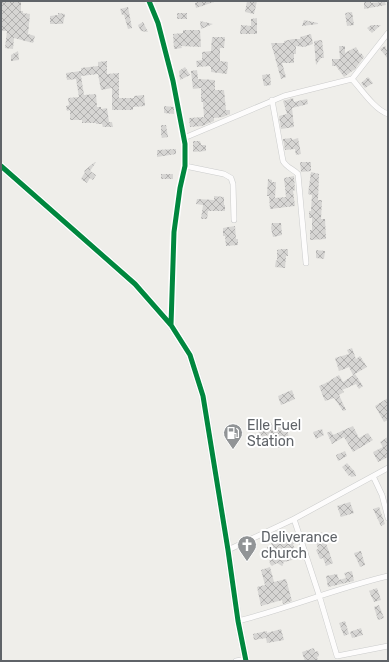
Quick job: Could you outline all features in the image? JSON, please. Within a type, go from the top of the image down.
[{"type":"street","points":[[149,1],[158,23],[184,138],[185,166],[180,188],[174,232],[170,325]]},
{"type":"street","points":[[184,138],[272,100],[352,79],[388,33]]},
{"type":"street","points":[[352,79],[377,107],[388,114]]},
{"type":"street","points":[[272,100],[285,165],[298,174],[306,264]]},
{"type":"street","points":[[1,166],[135,284],[170,325],[190,355],[203,396],[238,621],[246,660],[236,661]]},
{"type":"street","points":[[185,166],[224,174],[231,178],[233,184],[234,220]]},
{"type":"street","points":[[228,550],[294,519],[388,468]]},
{"type":"street","points":[[373,476],[382,495],[388,518]]},
{"type":"street","points":[[294,519],[338,658],[388,646]]},
{"type":"street","points":[[238,621],[265,614],[319,595],[388,576]]},
{"type":"building","points":[[1,1],[21,1],[21,11],[23,11],[23,13],[30,14],[28,34],[35,36],[33,43],[14,38],[13,49],[5,48],[7,31],[1,31]]},
{"type":"building","points":[[200,1],[214,2],[196,8],[195,3]]},
{"type":"building","points":[[247,1],[257,1],[254,14],[245,12]]},
{"type":"building","points":[[364,1],[371,1],[371,3],[385,2],[386,5],[364,9]]},
{"type":"building","points":[[128,7],[132,28],[128,29],[124,15],[122,15],[120,9]]},
{"type":"building","points":[[352,12],[354,25],[347,26],[345,13]]},
{"type":"building","points":[[58,13],[65,14],[63,24],[50,24],[50,16],[58,15]]},
{"type":"building","points":[[177,13],[187,13],[187,19],[177,19]]},
{"type":"building","points":[[257,18],[257,34],[240,34],[241,25],[251,26],[251,19]]},
{"type":"building","points":[[304,20],[318,23],[318,24],[302,26]]},
{"type":"building","points":[[200,21],[213,24],[201,29]]},
{"type":"building","points":[[143,22],[148,32],[141,31],[138,25]]},
{"type":"building","points":[[371,25],[381,25],[372,33],[367,28]]},
{"type":"building","points":[[183,30],[200,30],[201,47],[181,46],[182,48],[174,49],[173,34],[183,33]]},
{"type":"building","points":[[311,34],[313,44],[304,47],[296,46],[294,63],[282,63],[286,77],[281,79],[271,43],[284,43],[284,41],[300,39],[300,37]]},
{"type":"building","points":[[212,37],[225,37],[224,48],[220,48],[220,61],[228,62],[227,74],[211,72],[210,66],[197,67],[196,61],[202,60],[202,52],[211,51]]},
{"type":"building","points":[[322,40],[324,58],[321,58],[316,65],[314,41]]},
{"type":"building","points":[[339,46],[345,46],[345,53],[356,47],[360,54],[361,53],[364,57],[355,69],[344,77],[336,66],[332,66],[332,59],[340,59]]},
{"type":"building","points":[[385,46],[388,53],[388,59],[380,49]]},
{"type":"building","points":[[18,51],[19,60],[11,61],[11,55]]},
{"type":"building","points":[[107,61],[107,74],[119,73],[119,98],[134,98],[134,96],[144,95],[145,106],[133,107],[133,110],[112,110],[112,88],[101,90],[98,74],[81,76],[84,95],[96,94],[97,107],[101,107],[101,109],[107,108],[109,122],[112,122],[113,127],[103,127],[102,124],[96,123],[82,123],[82,120],[70,120],[70,110],[67,111],[66,106],[69,105],[68,98],[79,97],[76,79],[67,80],[66,73],[81,71],[81,68],[98,66],[98,62]]},
{"type":"building","points":[[185,67],[190,75],[180,80],[179,71]]},
{"type":"building","points":[[197,70],[198,79],[215,80],[215,90],[224,90],[226,110],[230,110],[230,114],[223,117],[214,118],[214,121],[202,126],[190,127],[189,118],[204,117],[203,102],[201,102],[201,88],[193,89],[191,71]]},
{"type":"building","points":[[270,74],[271,85],[264,86],[262,75]]},
{"type":"building","points":[[368,77],[373,83],[365,88],[361,83]]},
{"type":"building","points":[[293,98],[294,102],[307,99],[308,104],[292,108],[294,127],[281,129],[279,116],[287,114],[283,101]]},
{"type":"building","points":[[164,106],[174,107],[174,114],[164,113]]},
{"type":"building","points":[[161,125],[166,125],[168,137],[162,138]]},
{"type":"building","points":[[292,138],[292,140],[298,138],[301,154],[296,155],[295,149],[285,150],[283,139]]},
{"type":"building","points":[[193,141],[200,141],[201,145],[206,145],[206,151],[193,152]]},
{"type":"building","points":[[176,149],[176,154],[157,157],[157,150]]},
{"type":"building","points":[[95,162],[90,171],[96,175],[93,180],[90,178],[87,183],[81,179],[85,172],[84,171]]},
{"type":"building","points":[[300,162],[311,162],[311,171],[301,172]]},
{"type":"building","points":[[311,172],[319,174],[318,200],[322,200],[321,219],[325,219],[326,239],[310,240],[312,218],[309,218],[309,211],[311,211],[312,195],[308,194]]},
{"type":"building","points":[[161,174],[173,174],[173,179],[161,179]]},
{"type":"building","points":[[294,176],[295,190],[293,191],[295,206],[270,209],[269,196],[267,196],[268,179],[272,180],[272,182],[276,182],[275,198],[286,197],[284,178]]},
{"type":"building","points":[[214,196],[224,197],[225,211],[208,211],[207,219],[201,219],[203,205],[196,204],[197,199],[214,200]]},
{"type":"building","points":[[272,223],[281,223],[282,235],[273,237],[271,228]]},
{"type":"building","points":[[235,226],[238,245],[226,246],[225,236],[223,236],[223,228]]},
{"type":"building","points":[[288,249],[285,268],[275,267],[276,260],[277,261],[277,250]]},
{"type":"building","points":[[316,250],[325,251],[324,259],[316,258]]},
{"type":"building","points":[[352,348],[356,359],[360,356],[367,367],[353,375],[349,367],[339,371],[335,358],[349,354],[347,350]]},
{"type":"building","points":[[355,374],[363,386],[359,389],[356,384],[342,390],[344,392],[339,395],[346,410],[343,411],[334,398],[325,401],[319,386],[339,375],[343,382]]},
{"type":"building","points":[[292,390],[295,399],[281,405],[278,396]]},
{"type":"building","points":[[388,398],[388,420],[384,422],[375,406]]},
{"type":"building","points":[[271,422],[272,425],[286,422],[289,439],[291,439],[290,444],[278,448],[274,434],[265,436],[265,439],[248,443],[246,436],[259,433],[257,425]]},
{"type":"building","points":[[353,426],[359,438],[368,433],[373,440],[353,452],[344,437],[332,444],[327,433],[331,431],[333,435]]},
{"type":"building","points":[[322,429],[324,435],[316,439],[313,432]]},
{"type":"building","points":[[388,437],[388,457],[378,462],[373,452],[383,447],[380,442]]},
{"type":"building","points":[[345,451],[347,456],[338,461],[336,455]]},
{"type":"building","points":[[347,463],[355,472],[356,476],[349,476],[342,467]]},
{"type":"building","points":[[350,502],[354,513],[341,517],[337,506]]},
{"type":"building","points":[[379,507],[385,524],[381,526],[373,509]]},
{"type":"building","points":[[322,532],[333,563],[326,566],[323,558],[320,559],[316,550],[318,549],[314,535]]},
{"type":"building","points":[[290,533],[294,534],[297,543],[293,544],[297,556],[295,557],[296,559],[284,562],[282,566],[277,563],[272,566],[270,564],[267,547],[272,545],[270,540]]},
{"type":"building","points":[[361,551],[365,565],[360,567],[354,553]]},
{"type":"building","points":[[270,567],[274,582],[286,579],[292,601],[283,604],[282,600],[261,606],[257,587],[265,585],[261,570]]},
{"type":"building","points":[[352,571],[354,581],[328,587],[326,576],[337,574],[339,580],[346,578],[344,573]]},
{"type":"building","points":[[377,588],[381,600],[374,602],[369,591]]},
{"type":"building","points":[[379,605],[384,618],[378,620],[374,607]]},
{"type":"building","points":[[345,621],[349,634],[344,636],[339,623]]},
{"type":"building","points":[[361,628],[363,635],[352,638],[350,632]]},
{"type":"building","points":[[281,629],[284,640],[267,643],[266,638],[254,640],[253,634],[267,631],[267,633]]},
{"type":"building","points":[[314,648],[315,652],[318,651],[318,661],[305,661],[302,652]]},
{"type":"cycle path","points":[[149,1],[158,23],[173,81],[185,144],[185,166],[180,188],[174,232],[171,325]]},
{"type":"cycle path","points":[[1,166],[135,284],[171,325],[190,355],[203,396],[238,621],[246,661]]},
{"type":"place","name":"Elle Fuel Station","points":[[233,450]]},
{"type":"place","name":"Deliverance church","points":[[247,562]]}]
